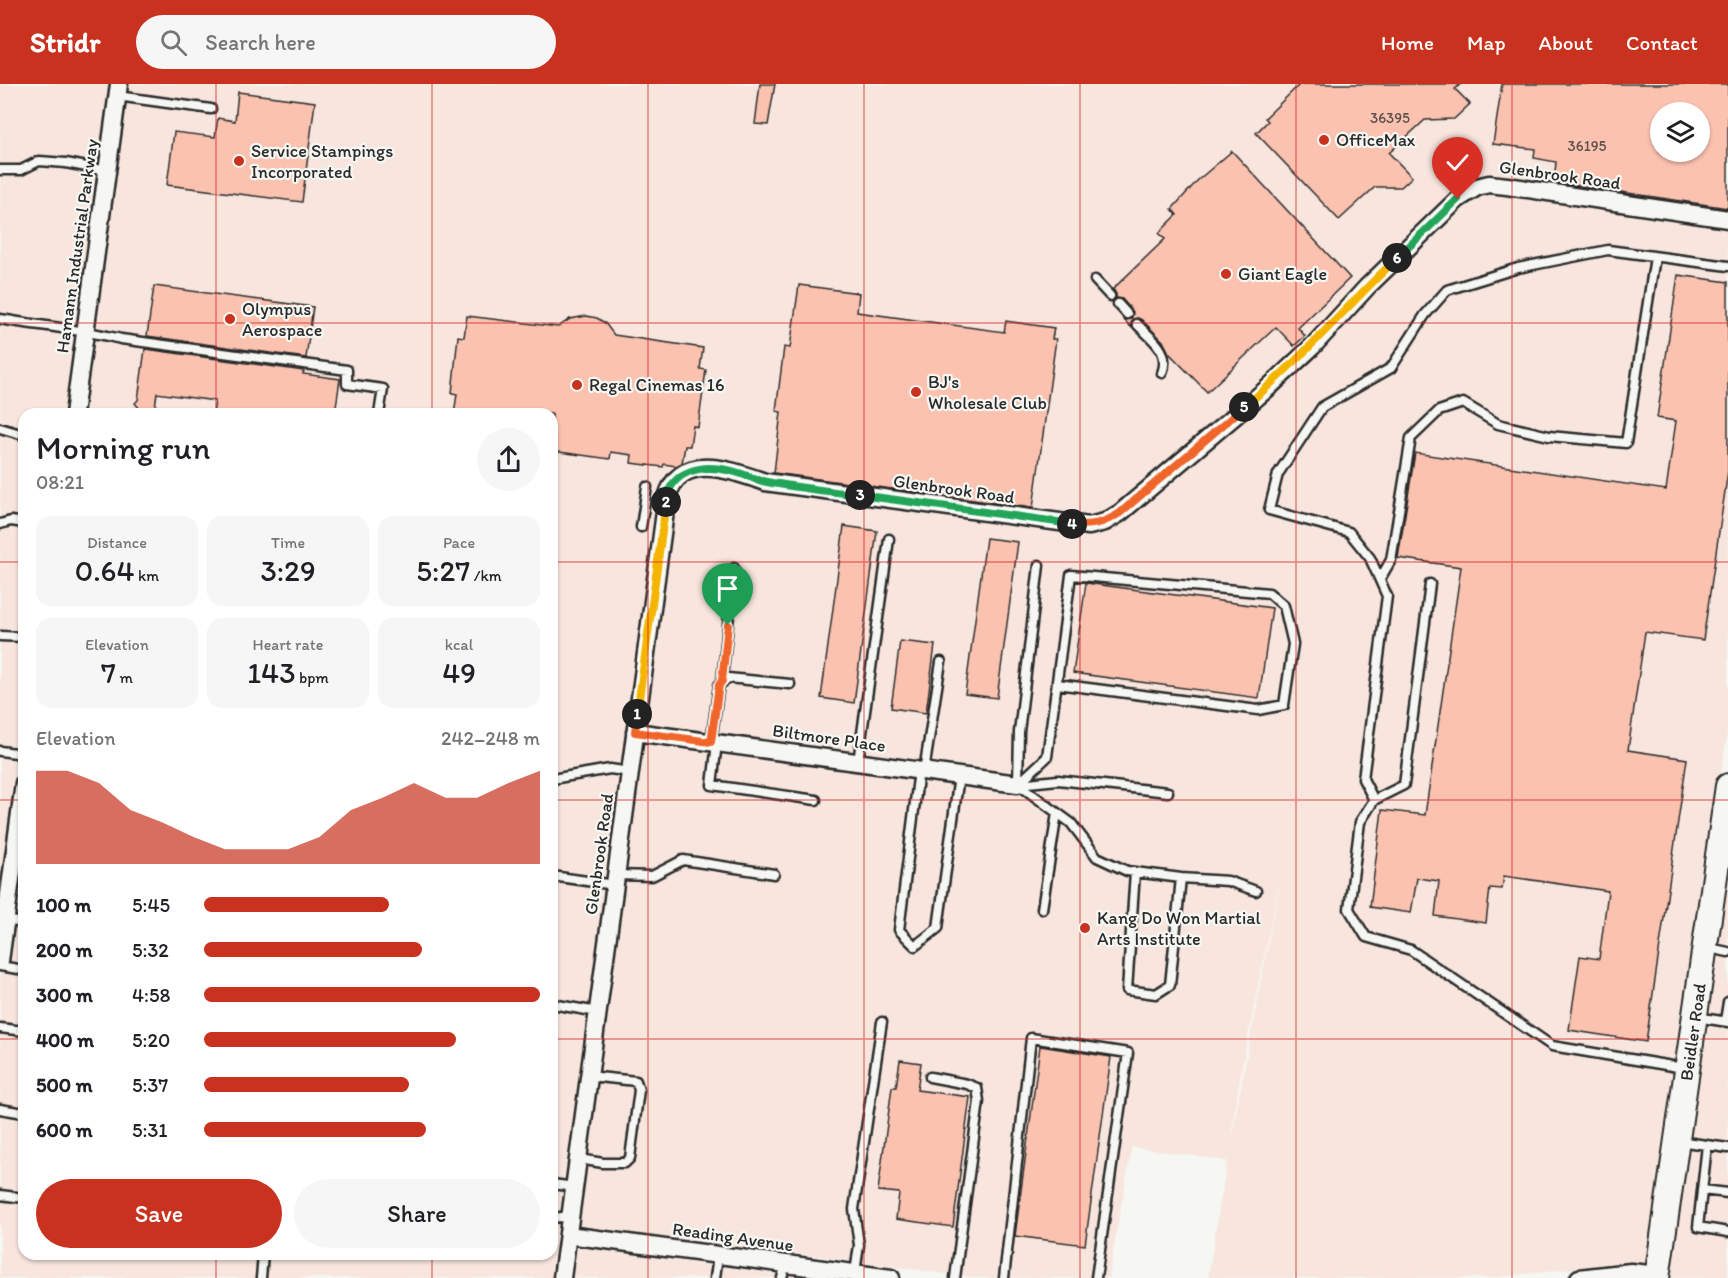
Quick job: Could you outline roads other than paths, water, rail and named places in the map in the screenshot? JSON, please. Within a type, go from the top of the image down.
[{"type":"street","name":"Hamann Industrial Parkway","points":[[75,408],[118,90]]},
{"type":"street","name":"Glenbrook Road","points":[[562,1278],[667,497],[672,484],[683,473],[702,467],[727,469],[765,482],[1040,520],[1097,525],[1120,513],[1268,388],[1458,199],[1477,187],[1489,184],[1507,186],[1728,219]]},
{"type":"street","name":"Biltmore Place","points":[[635,732],[1018,784]]},
{"type":"street","name":"Beidler Road","points":[[1658,1276],[1695,1017],[1716,950],[1717,887],[1728,786]]},
{"type":"street","points":[[0,961],[5,920],[4,897],[18,839]]},
{"type":"street","name":"Reading Avenue","points":[[568,1235],[718,1255],[784,1271],[891,1278]]},
{"type":"street","points":[[1578,1278],[1631,1272],[1658,1276]]},
{"type":"lane","points":[[118,90],[211,109]]},
{"type":"lane","points":[[0,170],[21,170],[39,161],[66,163],[107,171]]},
{"type":"lane","points":[[1374,800],[1363,779],[1387,596],[1370,558],[1349,532],[1269,510],[1278,474],[1322,407],[1391,368],[1425,315],[1447,290],[1518,268],[1608,250],[1728,266]]},
{"type":"lane","points":[[1380,579],[1391,560],[1411,438],[1439,411],[1463,403],[1498,424],[1549,436],[1626,443],[1655,256]]},
{"type":"lane","points":[[1095,280],[1110,296]]},
{"type":"lane","points":[[1118,304],[1127,314]]},
{"type":"lane","points":[[0,319],[57,329],[85,330],[121,339],[347,370],[347,384],[383,389],[380,408]]},
{"type":"lane","points":[[1137,324],[1165,357],[1162,373]]},
{"type":"lane","points":[[0,428],[18,433]]},
{"type":"lane","points":[[641,527],[647,487]]},
{"type":"lane","points":[[0,524],[11,521],[18,522]]},
{"type":"lane","points":[[858,762],[889,539]]},
{"type":"lane","points":[[1018,784],[1019,732],[1039,565]]},
{"type":"lane","points":[[734,568],[722,681],[719,685],[712,785],[816,800]]},
{"type":"lane","points":[[1018,784],[1047,757],[1071,575],[1269,593],[1284,606],[1293,644],[1284,705],[1258,710],[1057,684]]},
{"type":"lane","points":[[1430,584],[1404,785],[1374,800],[1360,822],[1349,909],[1366,937],[1411,950],[1552,1046],[1687,1068]]},
{"type":"lane","points":[[0,636],[18,637]]},
{"type":"lane","points":[[941,662],[921,771],[899,930],[915,946],[938,928],[958,776]]},
{"type":"lane","points":[[722,681],[728,678],[790,684]]},
{"type":"lane","points":[[0,751],[18,753]]},
{"type":"lane","points":[[558,778],[610,769],[630,772]]},
{"type":"lane","points":[[1018,784],[1058,780],[1168,792]]},
{"type":"lane","points":[[1018,784],[1071,823],[1097,857],[1126,871],[1228,881],[1256,891]]},
{"type":"lane","points":[[1041,909],[1057,813]]},
{"type":"lane","points":[[558,876],[615,880],[652,876],[684,860],[774,874]]},
{"type":"lane","points":[[1135,872],[1126,990],[1156,994],[1170,986],[1181,878]]},
{"type":"lane","points":[[5,920],[18,922]]},
{"type":"lane","points":[[0,966],[18,969]]},
{"type":"lane","points":[[1695,1017],[1727,1022],[1728,1002]]},
{"type":"lane","points":[[558,1005],[598,1012]]},
{"type":"lane","points":[[844,1274],[859,1245],[854,1209],[882,1022]]},
{"type":"lane","points":[[0,1028],[18,1030]]},
{"type":"lane","points":[[1004,1278],[1031,1038],[1128,1053],[1096,1278]]},
{"type":"lane","points":[[579,1159],[603,1163],[625,1163],[630,1158],[639,1090],[636,1081],[590,1076]]},
{"type":"lane","points":[[930,1077],[977,1088],[979,1101],[955,1278]]},
{"type":"lane","points":[[0,1109],[18,1112]]},
{"type":"lane","points":[[1678,1141],[1728,1148]]},
{"type":"lane","points":[[1707,1145],[1698,1227],[1728,1232]]},
{"type":"lane","points":[[558,1185],[575,1187]]},
{"type":"lane","points":[[1702,1190],[1728,1193]]},
{"type":"lane","points":[[0,1195],[18,1198]]},
{"type":"lane","points":[[558,1217],[571,1216]]},
{"type":"lane","points":[[715,1278],[718,1255]]},
{"type":"lane","points":[[261,1278],[262,1260]]},
{"type":"place","name":"OfficeMax","points":[[1324,140]]},
{"type":"place","name":"Service Stampings Incorporated","points":[[239,161]]},
{"type":"place","name":"Giant Eagle","points":[[1226,274]]},
{"type":"place","name":"Olympus Aerospace","points":[[230,319]]},
{"type":"place","name":"Regal Cinemas 16","points":[[577,385]]},
{"type":"place","name":"BJ's Wholesale Club","points":[[916,392]]},
{"type":"place","name":"Kang Do Won Martial Arts Institute","points":[[1085,928]]}]
